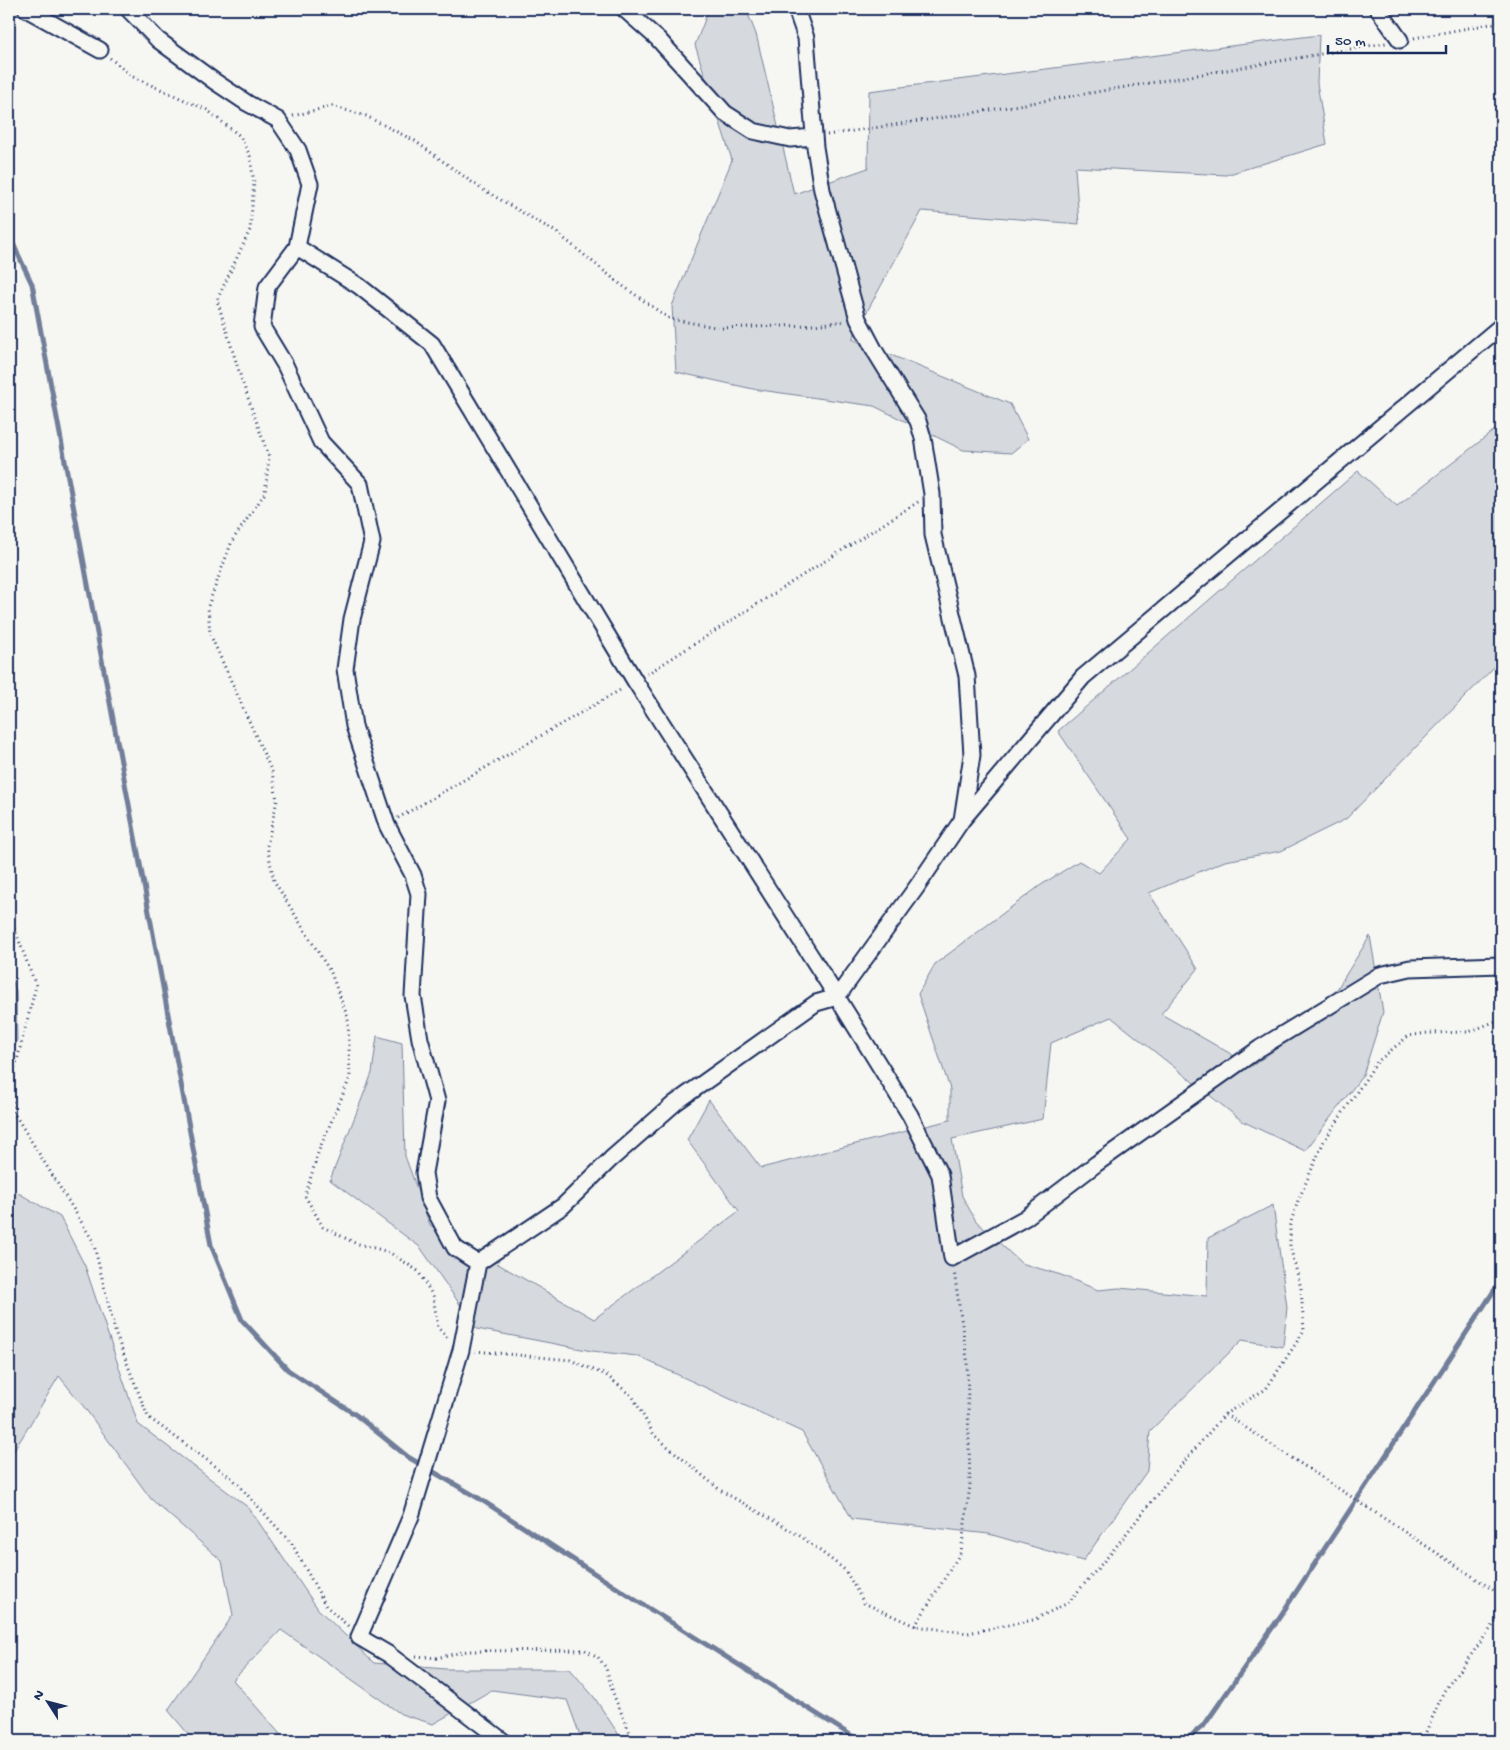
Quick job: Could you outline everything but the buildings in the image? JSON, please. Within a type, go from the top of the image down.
[{"type":"street","points":[[26,9],[100,50]]},
{"type":"street","points":[[128,9],[158,40],[230,92],[278,120],[298,150],[310,184],[297,246],[266,287],[262,327],[285,365],[322,442],[360,484],[372,542],[352,619],[345,669],[354,726],[387,825],[413,875],[418,894],[413,996],[420,1039],[437,1102],[424,1173],[428,1198],[455,1248],[478,1264]]},
{"type":"street","points":[[624,9],[658,38],[725,113],[753,131],[790,139],[814,137]]},
{"type":"street","points":[[796,9],[806,38],[814,137],[822,190],[858,319],[876,353],[918,421],[923,438],[932,494],[934,535],[967,676],[972,755],[962,820]]},
{"type":"street","points":[[1378,9],[1400,40]]},
{"type":"street","points":[[297,246],[359,286],[432,344],[635,681],[837,997],[910,1116],[940,1175],[952,1258],[1025,1218],[1096,1164],[1260,1048],[1380,975],[1410,968],[1501,965]]},
{"type":"street","points":[[503,1741],[388,1654],[359,1637],[411,1516],[461,1350],[478,1264],[563,1206],[611,1159],[675,1102],[816,1003],[837,997],[916,888],[962,820],[1083,677],[1501,326]]},
{"type":"path","points":[[814,137],[966,114],[1501,22]]},
{"type":"path","points":[[100,50],[131,76],[206,110],[240,136],[250,156],[254,183],[250,230],[217,300],[242,381],[269,457],[265,492],[232,541],[208,606],[210,634],[272,772],[277,800],[267,846],[274,881],[331,973],[348,1018],[350,1078],[320,1150],[305,1196],[324,1227],[355,1243],[388,1252],[418,1271],[433,1296],[438,1328],[461,1350],[570,1360],[606,1375],[633,1397],[654,1435],[720,1490],[802,1537],[845,1570],[864,1603],[915,1626],[968,1633],[1033,1620],[1068,1603],[1111,1553],[1169,1479],[1225,1414],[1266,1390],[1304,1331],[1301,1288],[1290,1246],[1290,1225],[1298,1201],[1324,1142],[1377,1062],[1408,1036],[1427,1033],[1469,1032],[1501,1019]]},
{"type":"path","points":[[278,120],[332,106],[366,116],[415,140],[480,188],[556,232],[620,284],[670,319],[721,328],[813,325],[858,319]]},
{"type":"path","points":[[387,825],[635,681],[932,494]]},
{"type":"path","points":[[9,914],[36,986],[14,1072],[12,1110],[93,1241],[116,1336],[148,1417],[233,1479],[292,1544],[326,1606],[359,1637]]},
{"type":"path","points":[[915,1626],[961,1552],[970,1486],[967,1359],[952,1258]]},
{"type":"path","points":[[1225,1414],[1501,1595]]},
{"type":"path","points":[[1422,1741],[1444,1691],[1501,1615]]},
{"type":"path","points":[[388,1654],[436,1658],[467,1651],[585,1650],[598,1657],[606,1668],[614,1696],[630,1734],[638,1741]]},
{"type":"shaded area","points":[[709,9],[746,9],[756,34],[794,194],[868,168],[869,91],[1319,35],[1317,83],[1327,144],[1226,175],[1075,167],[1079,224],[922,211],[852,339],[1010,404],[1028,439],[1011,453],[963,450],[874,406],[753,389],[676,372],[672,306],[732,160],[695,45]]},
{"type":"shaded area","points":[[1501,425],[1501,660],[1346,819],[1281,851],[1225,861],[1149,893],[1198,969],[1161,1014],[1252,1066],[1319,1018],[1370,936],[1383,1012],[1363,1075],[1305,1151],[1242,1121],[1111,1017],[1051,1043],[1043,1119],[952,1139],[962,1196],[976,1221],[1021,1263],[1061,1275],[1098,1290],[1119,1288],[1207,1296],[1208,1238],[1273,1205],[1287,1307],[1283,1347],[1242,1340],[1150,1431],[1147,1471],[1083,1561],[989,1534],[852,1519],[802,1432],[637,1356],[592,1351],[477,1329],[420,1247],[330,1180],[372,1073],[377,1036],[402,1043],[405,1156],[430,1225],[594,1319],[739,1211],[687,1140],[709,1100],[761,1168],[950,1120],[950,1089],[918,994],[935,964],[1041,885],[1079,861],[1099,873],[1131,839],[1058,731],[1358,471],[1397,506]]},
{"type":"shaded area","points":[[9,971],[16,991],[17,1041],[9,1061]]},
{"type":"shaded area","points":[[13,1190],[60,1217],[85,1266],[138,1424],[249,1508],[318,1609],[374,1663],[446,1669],[570,1669],[594,1697],[623,1741],[582,1741],[567,1700],[492,1690],[433,1724],[401,1714],[281,1630],[233,1680],[286,1741],[194,1741],[168,1710],[233,1615],[222,1561],[151,1499],[59,1376],[9,1459],[9,1196]]},
{"type":"waterway","points":[[9,235],[32,284],[211,1245],[242,1320],[288,1370],[356,1415],[408,1457],[480,1499],[637,1601],[860,1741]]},
{"type":"waterway","points":[[1185,1741],[1205,1724],[1277,1621],[1501,1280]]}]
